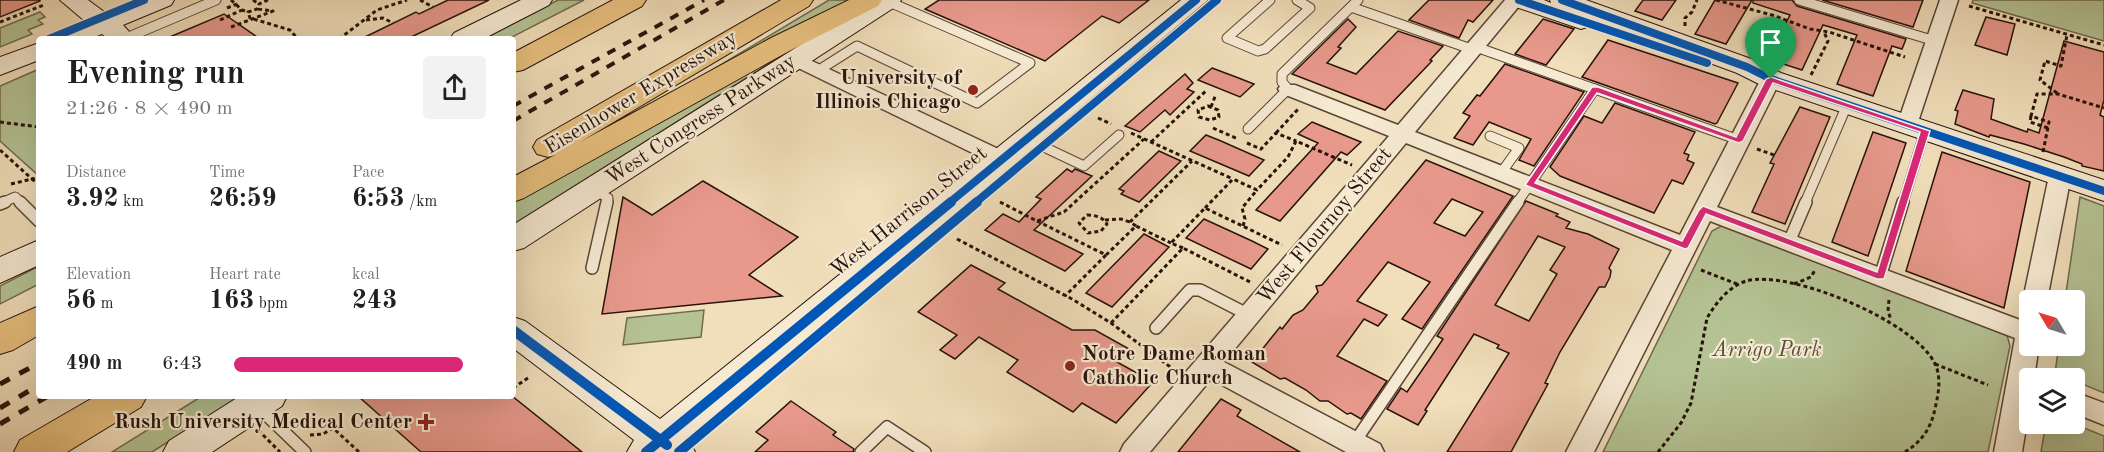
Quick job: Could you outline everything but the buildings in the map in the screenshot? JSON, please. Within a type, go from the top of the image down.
[{"type":"highway","points":[[516,48],[600,0]]},
{"type":"highway","points":[[516,62],[633,0]]},
{"type":"highway","name":"Eisenhower Expressway","points":[[516,166],[800,0]]},
{"type":"highway","points":[[516,189],[781,44],[882,0]]},
{"type":"highway","points":[[0,320],[36,305]]},
{"type":"highway","points":[[0,339],[36,321]]},
{"type":"highway","points":[[34,452],[123,399]]},
{"type":"highway","points":[[55,452],[92,417]]},
{"type":"street","points":[[73,0],[117,34]]},
{"type":"street","points":[[97,36],[117,34],[162,0]]},
{"type":"street","points":[[469,36],[540,0]]},
{"type":"street","name":"West Congress Parkway","points":[[516,238],[593,189],[807,64],[882,0]]},
{"type":"street","name":"West Harrison Street","points":[[666,449],[1196,0]]},
{"type":"street","name":"West Harrison Street","points":[[1024,148],[1216,0]]},
{"type":"street","points":[[1517,0],[1590,10]]},
{"type":"street","name":"West Flournoy Street","points":[[1134,452],[1517,0]]},
{"type":"street","points":[[1562,0],[1742,75],[1771,79],[1916,128],[2050,168],[2104,191]]},
{"type":"street","points":[[1916,128],[1935,41],[1949,0]]},
{"type":"street","points":[[0,67],[36,52]]},
{"type":"street","points":[[807,64],[1024,148]]},
{"type":"street","points":[[1580,452],[1703,210],[1748,145],[1771,79]]},
{"type":"street","points":[[1288,89],[1685,246]]},
{"type":"street","points":[[2036,290],[2050,168]]},
{"type":"street","points":[[1703,210],[1789,242],[1885,286],[2019,326]]},
{"type":"street","points":[[0,271],[36,253]]},
{"type":"street","points":[[516,332],[666,449]]},
{"type":"street","points":[[1207,365],[1362,448]]},
{"type":"street","points":[[2085,406],[2104,414]]},
{"type":"street","points":[[2008,452],[2019,407]]},
{"type":"street","points":[[182,452],[260,409]]},
{"type":"lane","points":[[117,34],[216,0]]},
{"type":"lane","points":[[807,64],[857,45],[977,103],[1030,63],[882,0]]},
{"type":"lane","points":[[1270,0],[1227,38],[1258,51],[1265,49],[1310,8],[1297,0]]},
{"type":"lane","points":[[1799,0],[1935,41]]},
{"type":"lane","points":[[1248,129],[1288,89],[1282,82],[1282,74],[1354,4],[1748,145]]},
{"type":"lane","points":[[1362,448],[1530,185],[1595,89]]},
{"type":"lane","points":[[1789,242],[1847,105]]},
{"type":"lane","points":[[1885,286],[1916,128]]},
{"type":"lane","points":[[1024,148],[1084,166],[1120,131]]},
{"type":"lane","points":[[1490,136],[1519,148],[1501,173]]},
{"type":"lane","points":[[592,268],[608,198],[593,189]]},
{"type":"lane","points":[[0,204],[15,197],[36,218]]},
{"type":"lane","points":[[1156,328],[1191,290],[1200,290],[1249,315]]},
{"type":"lane","points":[[260,409],[305,452]]},
{"type":"lane","points":[[861,452],[887,427],[925,452]]},
{"type":"path","points":[[231,0],[242,10],[248,12],[256,9],[273,11],[231,27]]},
{"type":"path","points":[[253,0],[259,4]]},
{"type":"path","points":[[256,9],[259,4],[268,0]]},
{"type":"path","points":[[343,36],[377,10],[407,0]]},
{"type":"path","points":[[420,0],[433,7]]},
{"type":"path","points":[[1686,32],[1685,18],[1692,12],[1697,0]]},
{"type":"path","points":[[1716,0],[1905,57]]},
{"type":"path","points":[[238,6],[243,4]]},
{"type":"path","points":[[0,22],[44,5]]},
{"type":"path","points":[[1970,6],[2104,45]]},
{"type":"path","points":[[220,20],[242,10]]},
{"type":"path","points":[[248,12],[250,18],[290,30],[295,36]]},
{"type":"path","points":[[364,20],[383,18],[393,23]]},
{"type":"path","points":[[1809,80],[1828,41],[1823,32]]},
{"type":"path","points":[[2058,94],[2040,78],[2045,61],[2061,66],[2068,34]]},
{"type":"path","points":[[1150,142],[1207,90]]},
{"type":"path","points":[[1211,107],[1216,94]]},
{"type":"path","points":[[2050,168],[2048,128],[2030,122],[2037,94],[2058,94],[2104,108]]},
{"type":"path","points":[[1261,149],[1302,104]]},
{"type":"path","points":[[1211,107],[1218,110],[1219,117],[1210,120],[1199,117],[1198,110],[1211,107]]},
{"type":"path","points":[[1098,118],[1120,131],[1144,139],[1257,190]]},
{"type":"path","points":[[0,122],[36,127]]},
{"type":"path","points":[[1276,133],[1352,165]]},
{"type":"path","points":[[1037,221],[1064,212],[1144,139]]},
{"type":"path","points":[[1243,226],[1245,219],[1242,208],[1288,157],[1296,141]]},
{"type":"path","points":[[1748,145],[1774,155]]},
{"type":"path","points":[[0,150],[36,182]]},
{"type":"path","points":[[1130,222],[1193,161]]},
{"type":"path","points":[[32,179],[36,178]]},
{"type":"path","points":[[1171,243],[1233,179]]},
{"type":"path","points":[[1000,202],[1106,255]]},
{"type":"path","points":[[1205,208],[1282,244]]},
{"type":"path","points":[[1106,220],[1105,229],[1093,234],[1085,232],[1079,223],[1087,215],[1106,220],[1121,219],[1130,222],[1250,282]]},
{"type":"path","points":[[1065,296],[1136,226]]},
{"type":"path","points":[[957,239],[1111,323],[1173,369]]},
{"type":"path","points":[[1111,323],[1183,248]]},
{"type":"path","points":[[1792,285],[1811,277],[1817,267]]},
{"type":"path","points":[[1701,270],[1737,284]]},
{"type":"path","points":[[1658,452],[1684,418],[1692,402],[1703,326],[1708,314],[1715,303],[1737,284],[1753,280],[1792,285],[1839,297],[1892,321],[1919,343],[1935,363],[1939,380],[1938,395],[1932,425],[1925,437],[1905,452]]},
{"type":"path","points":[[1885,286],[1888,311],[1892,321]]},
{"type":"path","points":[[1935,363],[1988,385]]},
{"type":"path","points":[[516,386],[528,378]]},
{"type":"path","points":[[260,409],[280,452]]},
{"type":"path","points":[[304,430],[312,436],[323,434],[333,428],[359,452]]},
{"type":"green space","points":[[558,0],[584,0],[514,36],[488,36]]},
{"type":"green space","points":[[829,0],[853,0],[620,125]]},
{"type":"green space","points":[[1973,0],[2104,0],[2104,41],[1972,3]]},
{"type":"green space","points":[[40,12],[45,17],[38,20],[43,24],[28,30],[32,34],[0,47],[0,28]]},
{"type":"green space","points":[[840,19],[516,223],[516,199]]},
{"type":"green space","points":[[36,70],[36,173],[0,141],[0,86]]},
{"type":"green space","points":[[2080,197],[2104,206],[2104,393],[2085,385],[2085,368],[2056,368],[2057,356],[2085,356],[2085,290],[2066,290]]},
{"type":"green space","name":"Arrigo Park","points":[[1723,225],[2007,335],[2010,346],[1988,452],[1603,452],[1712,231]]},
{"type":"green space","points":[[36,268],[36,286],[0,304],[0,286]]},
{"type":"green space","points":[[704,310],[701,337],[623,345],[627,318]]},
{"type":"green space","points":[[197,399],[236,399],[152,452],[112,452]]},
{"type":"green space","points":[[2085,428],[2104,436],[2104,452],[2041,452],[2044,434],[2085,434]]},
{"type":"railway","points":[[516,104],[704,0]]},
{"type":"railway","points":[[516,119],[724,0]]},
{"type":"railway","points":[[0,384],[36,365]]},
{"type":"railway","points":[[0,408],[36,387]]},
{"type":"railway","points":[[0,424],[43,399]]},
{"type":"cycle path","points":[[56,36],[144,0]]},
{"type":"cycle path","points":[[646,452],[1196,0]]},
{"type":"cycle path","points":[[679,452],[1217,0]]},
{"type":"cycle path","points":[[1519,0],[1707,63]]},
{"type":"cycle path","points":[[1562,0],[1747,67],[1771,79],[2104,191]]},
{"type":"cycle path","points":[[516,332],[667,445]]},
{"type":"place","name":"University of Illinois Chicago","points":[[973,90]]},
{"type":"place","name":"Notre Dame Roman Catholic Church","points":[[1070,366]]},
{"type":"place","name":"Rush University Medical Center","points":[[426,422]]},
{"type":"route","points":[[1771,79],[1925,131],[1880,277],[1703,210],[1685,246],[1530,185],[1595,89],[1739,141],[1771,79]]}]
